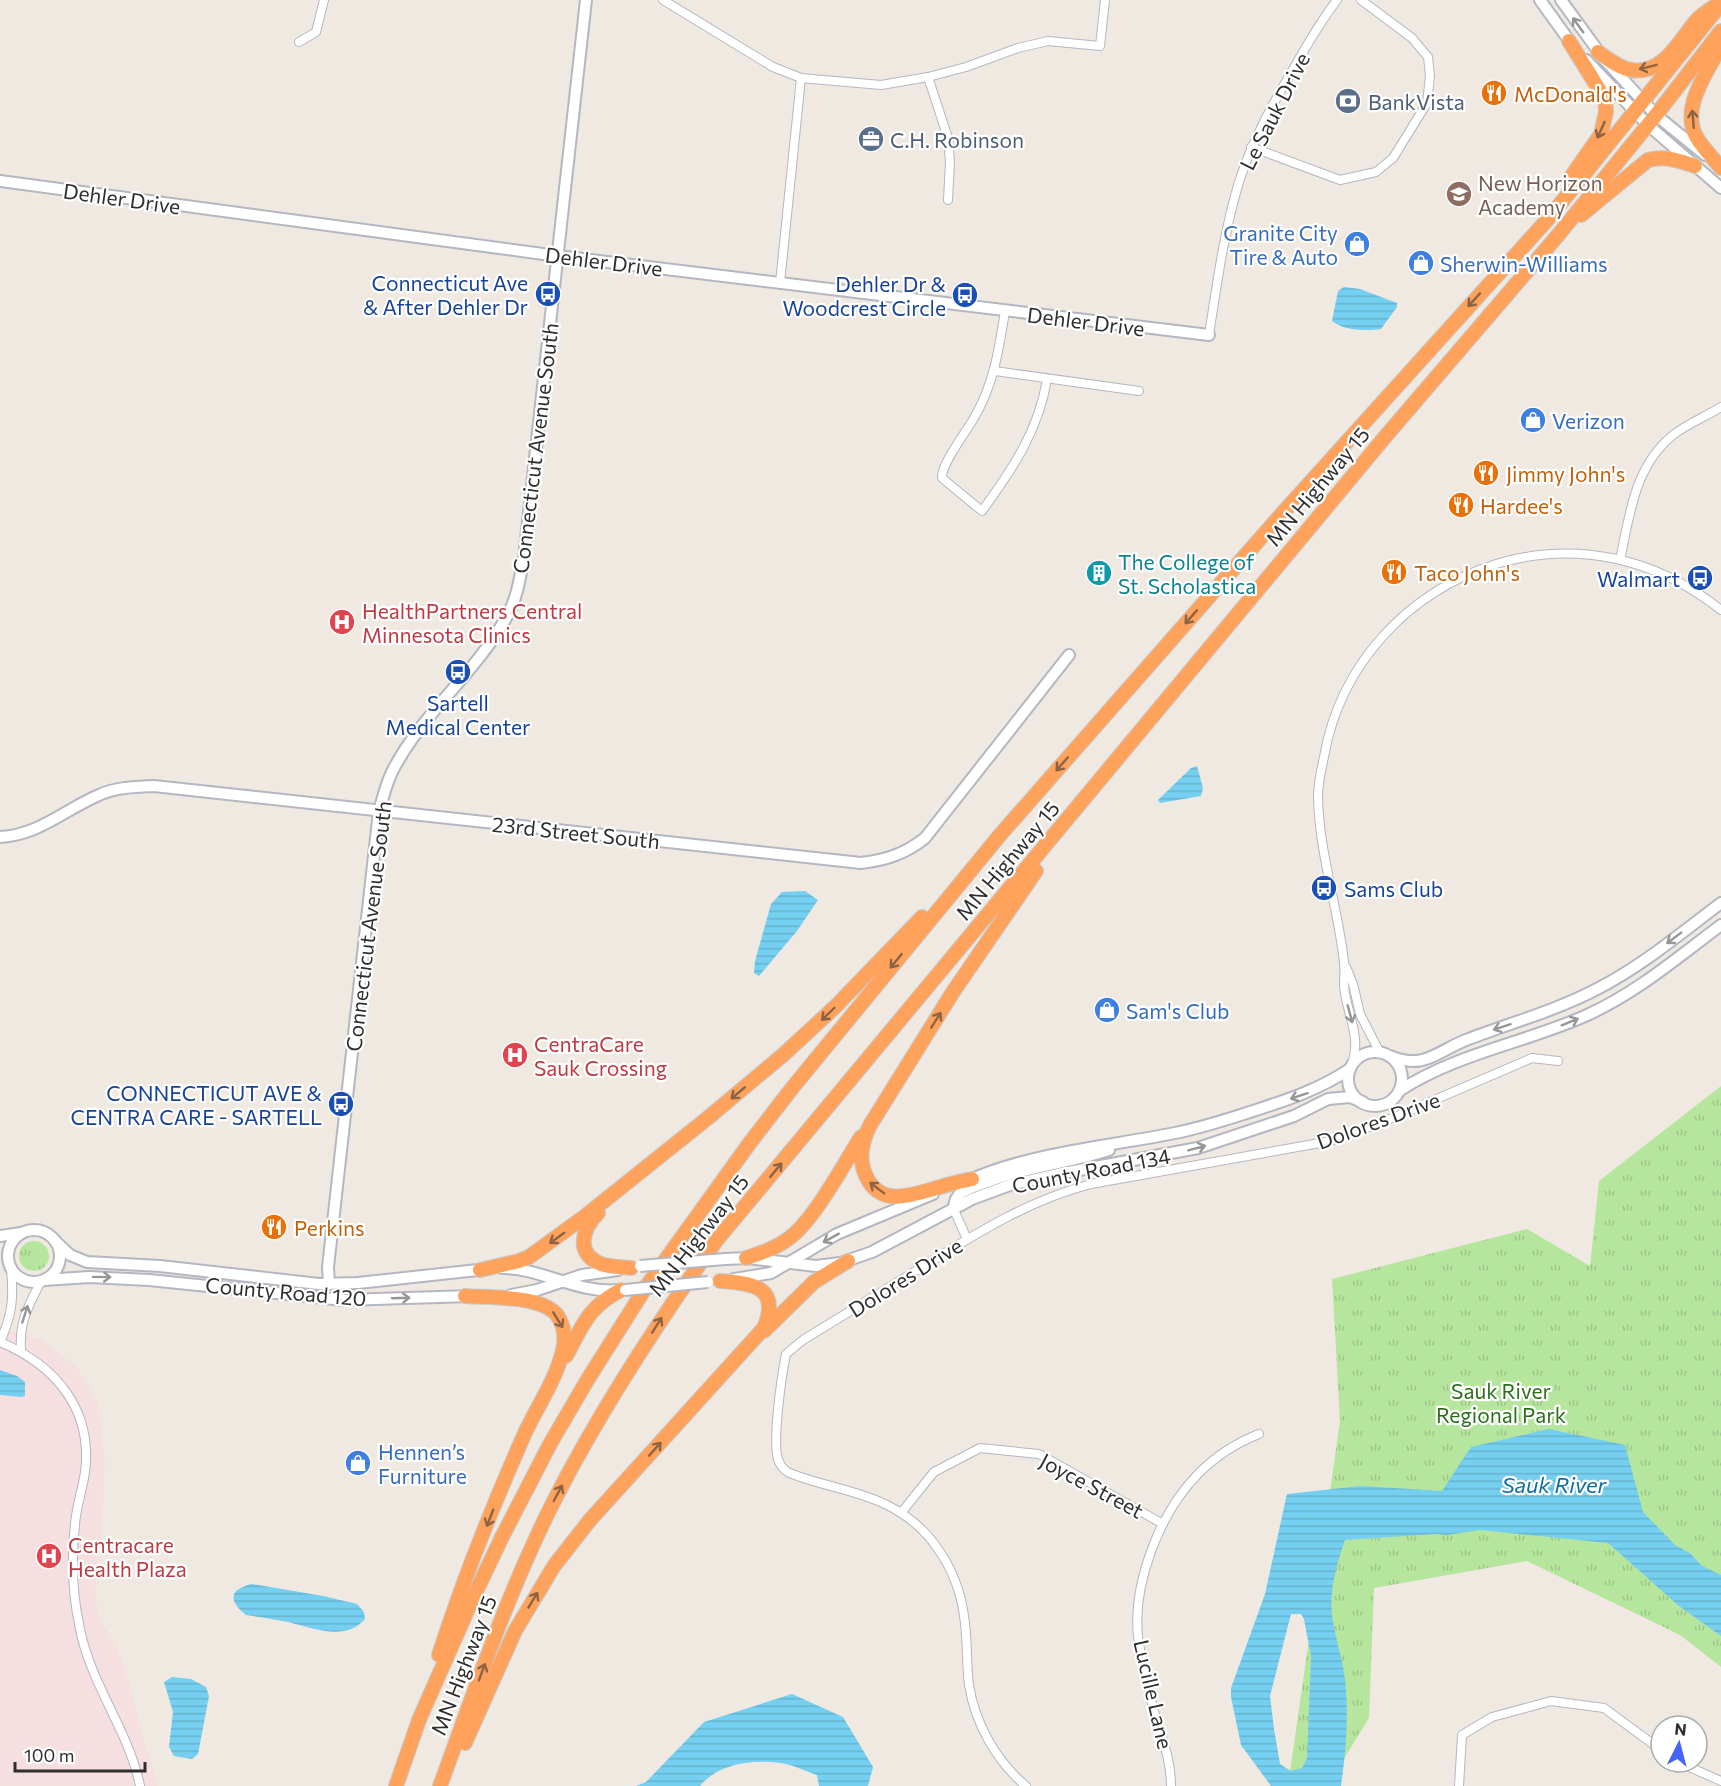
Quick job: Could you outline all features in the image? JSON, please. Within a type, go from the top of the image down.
[{"type":"highway","points":[[1598,52],[1620,66],[1632,70],[1658,65],[1698,18],[1721,3]]},
{"type":"highway","name":"MN Highway 15","points":[[396,1786],[417,1727],[471,1602],[528,1485],[588,1379],[646,1287],[749,1144],[1000,835],[1280,516],[1548,219],[1721,3]]},
{"type":"highway","name":"MN Highway 15","points":[[440,1786],[505,1610],[556,1496],[614,1393],[662,1316],[716,1240],[1377,446],[1559,234],[1721,32]]},
{"type":"highway","points":[[1525,244],[1600,134],[1605,122],[1605,99],[1569,41]]},
{"type":"highway","points":[[1721,45],[1692,104],[1692,123],[1696,136],[1721,168]]},
{"type":"highway","points":[[1559,234],[1648,160],[1657,157],[1668,158],[1695,166]]},
{"type":"highway","points":[[746,1258],[791,1238],[822,1198],[985,943],[1087,797]]},
{"type":"highway","points":[[480,1270],[529,1257],[562,1234],[709,1118],[808,1033],[1000,835]]},
{"type":"highway","points":[[893,1090],[864,1139],[861,1159],[868,1181],[880,1193],[909,1197],[972,1179]]},
{"type":"highway","points":[[619,1189],[590,1221],[584,1234],[584,1247],[588,1256],[602,1264],[635,1267]]},
{"type":"highway","points":[[446,1786],[514,1631],[554,1566],[590,1520],[758,1337],[814,1282],[848,1261]]},
{"type":"highway","points":[[714,1281],[752,1284],[768,1297],[770,1309],[764,1328],[758,1337]]},
{"type":"highway","points":[[417,1727],[457,1601],[526,1431],[591,1312],[599,1303],[623,1290]]},
{"type":"highway","points":[[465,1296],[520,1300],[538,1303],[550,1309],[561,1323],[565,1336],[563,1353],[554,1378]]},
{"type":"street","points":[[298,42],[316,32],[324,0]]},
{"type":"street","name":"Connecticut Avenue South","points":[[329,1284],[329,1256],[379,811],[392,773],[412,739],[490,645],[508,616],[518,587],[526,545],[586,0]]},
{"type":"street","points":[[663,0],[773,67],[801,78],[881,85],[928,77],[966,67],[1018,48],[1048,41],[1100,46],[1105,0]]},
{"type":"street","name":"Le Sauk Drive","points":[[1209,335],[1230,218],[1251,147],[1276,97],[1323,18],[1337,0]]},
{"type":"street","points":[[1251,147],[1340,180],[1376,171],[1393,158],[1427,103],[1430,76],[1428,57],[1412,38],[1360,0]]},
{"type":"street","points":[[1540,0],[1569,41],[1639,106],[1695,166],[1721,188]]},
{"type":"street","points":[[1561,0],[1639,106]]},
{"type":"street","points":[[928,77],[948,138],[950,162],[948,200]]},
{"type":"street","points":[[780,283],[801,78]]},
{"type":"street","points":[[1652,120],[1721,168]]},
{"type":"street","name":"Dehler Drive","points":[[0,182],[558,256],[1209,335]]},
{"type":"street","points":[[1005,311],[995,371],[983,402],[946,464],[942,475],[942,478],[981,510],[1006,477],[1028,441],[1043,402],[1047,379]]},
{"type":"street","points":[[995,371],[1139,391]]},
{"type":"street","points":[[1620,560],[1637,485],[1647,465],[1674,434],[1721,407]]},
{"type":"street","points":[[1721,610],[1684,584],[1662,573],[1620,560],[1555,553],[1498,564],[1472,572],[1445,585],[1420,601],[1398,620],[1361,662],[1331,722],[1318,795],[1321,831],[1344,963],[1348,1008],[1357,1051],[1348,1077],[1352,1092],[1363,1102],[1379,1105],[1388,1102],[1399,1090],[1428,1073],[1554,1029],[1613,1001],[1645,982],[1721,925]]},
{"type":"street","name":"23rd Street South","points":[[0,837],[35,831],[65,812],[101,794],[136,786],[188,789],[861,863],[877,861],[910,850],[925,838],[1070,655]]},
{"type":"street","points":[[1351,1067],[1365,1054],[1385,1054],[1402,1061],[1422,1061],[1464,1041],[1560,1006],[1596,990],[1632,969],[1721,903]]},
{"type":"street","points":[[1344,963],[1353,984],[1360,1014],[1385,1054],[1400,1068],[1399,1090]]},
{"type":"street","name":"Dolores Drive","points":[[1026,1786],[1006,1767],[992,1745],[975,1707],[968,1675],[965,1618],[955,1580],[937,1547],[902,1513],[868,1497],[790,1474],[784,1469],[776,1454],[776,1445],[786,1354],[803,1340],[967,1239],[1013,1213],[1063,1192],[1090,1184],[1331,1141],[1390,1119],[1532,1058],[1558,1061]]},
{"type":"street","name":"County Road 134","points":[[714,1281],[771,1273],[837,1234],[1004,1167],[1216,1123],[1304,1094],[1351,1067]]},
{"type":"street","name":"County Road 134","points":[[726,1259],[746,1258],[829,1265],[848,1261],[872,1252],[990,1192],[1036,1178],[1169,1155],[1210,1145],[1294,1116],[1328,1099],[1350,1097],[1363,1102]]},
{"type":"street","points":[[967,1239],[954,1210],[954,1201],[960,1194],[993,1180],[1080,1159],[1147,1138]]},
{"type":"street","points":[[0,1236],[38,1230],[50,1236],[58,1247],[59,1261],[53,1274],[43,1281],[32,1296],[23,1319],[20,1336],[21,1351]]},
{"type":"street","points":[[24,1232],[12,1241],[9,1248],[7,1266],[13,1300],[8,1323],[0,1342],[36,1360],[61,1384],[80,1417],[86,1462],[76,1515],[73,1563],[80,1630],[95,1679],[125,1740],[140,1786]]},
{"type":"street","name":"County Road 120","points":[[55,1241],[70,1255],[87,1262],[160,1266],[329,1284],[509,1268],[598,1291],[714,1281]]},
{"type":"street","name":"County Road 120","points":[[43,1281],[88,1277],[139,1279],[344,1300],[515,1295],[582,1275],[635,1267],[726,1259]]},
{"type":"street","points":[[7,1266],[15,1275],[27,1281],[43,1281]]},
{"type":"street","name":"Lucille Lane","points":[[1171,1786],[1168,1752],[1153,1706],[1139,1642],[1139,1605],[1144,1569],[1163,1524],[1179,1497],[1198,1474],[1237,1443],[1259,1434]]},
{"type":"street","name":"Joyce Street","points":[[902,1513],[934,1472],[980,1448],[1040,1454],[1163,1524]]},
{"type":"street","points":[[1459,1786],[1462,1735],[1492,1717],[1551,1701],[1604,1708],[1649,1741]]},
{"type":"street","points":[[1705,1774],[1721,1781]]},
{"type":"shaded area","name":"Centracare Health Plaza","points":[[0,1328],[43,1340],[76,1366],[98,1403],[105,1462],[95,1592],[99,1618],[116,1646],[127,1676],[158,1786],[0,1786]]},
{"type":"green space","name":"Sauk River Regional Park","points":[[1721,1086],[1721,1667],[1680,1635],[1527,1561],[1374,1588],[1369,1718],[1342,1762],[1288,1786],[1340,1421],[1332,1279],[1527,1229],[1590,1266],[1599,1181]]},
{"type":"green space","points":[[34,1241],[45,1245],[49,1256],[45,1267],[34,1271],[23,1267],[19,1256],[23,1245]]},
{"type":"water","points":[[1344,287],[1360,289],[1397,303],[1397,307],[1381,329],[1362,330],[1343,327],[1332,321],[1338,291]]},
{"type":"water","points":[[1197,766],[1203,788],[1201,796],[1160,803],[1158,800],[1191,768]]},
{"type":"water","points":[[805,891],[818,900],[797,931],[759,976],[754,973],[755,961],[771,904],[782,892]]},
{"type":"water","points":[[0,1370],[17,1376],[25,1382],[25,1396],[0,1395]]},
{"type":"water","name":"Sauk River","points":[[1549,1429],[1625,1445],[1643,1512],[1675,1545],[1690,1553],[1702,1566],[1721,1575],[1721,1636],[1679,1606],[1608,1543],[1480,1530],[1447,1535],[1345,1540],[1332,1591],[1333,1621],[1343,1665],[1347,1707],[1341,1786],[1271,1786],[1241,1745],[1231,1688],[1265,1594],[1287,1494],[1361,1486],[1442,1491],[1471,1447]],"holes":[[[1291,1614],[1301,1614],[1311,1656],[1307,1758],[1302,1768],[1291,1771],[1280,1764],[1270,1696]]]},
{"type":"water","points":[[252,1584],[357,1604],[364,1612],[365,1619],[357,1626],[338,1632],[246,1615],[236,1605],[234,1596],[239,1589]]},
{"type":"water","points":[[172,1677],[191,1679],[206,1687],[209,1696],[198,1754],[192,1759],[174,1756],[169,1747],[173,1712],[164,1682]]},
{"type":"water","points":[[792,1694],[843,1717],[873,1767],[868,1786],[819,1786],[817,1775],[786,1764],[748,1762],[716,1772],[700,1786],[636,1786],[646,1782],[704,1722]]},
{"type":"place","name":"McDonald's","points":[[1494,93]]},
{"type":"place","name":"BankVista","points":[[1348,101]]},
{"type":"place","name":"C.H. Robinson","points":[[871,139]]},
{"type":"place","name":"New Horizon Academy","points":[[1459,194]]},
{"type":"place","name":"Granite City Tire & Auto","points":[[1357,244]]},
{"type":"place","name":"Sherwin-Williams","points":[[1421,263]]},
{"type":"place","name":"Connecticut Ave & After Dehler Dr","points":[[548,294]]},
{"type":"place","name":"Dehler Dr & Woodcrest Circle","points":[[965,295]]},
{"type":"place","name":"Verizon","points":[[1533,420]]},
{"type":"place","name":"Jimmy John's","points":[[1486,473]]},
{"type":"place","name":"Hardee's","points":[[1461,505]]},
{"type":"place","name":"Taco John's","points":[[1394,572]]},
{"type":"place","name":"The College of St. Scholastica","points":[[1099,573]]},
{"type":"place","name":"Walmart","points":[[1700,578]]},
{"type":"place","name":"HealthPartners Central Minnesota Clinics","points":[[342,622]]},
{"type":"place","name":"Sartell Medical Center","points":[[458,672]]},
{"type":"place","name":"Sams Club","points":[[1324,888]]},
{"type":"place","name":"Sam's Club","points":[[1107,1010]]},
{"type":"place","name":"CentraCare Sauk Crossing","points":[[515,1055]]},
{"type":"place","name":"CONNECTICUT AVE & CENTRA CARE - SARTELL","points":[[341,1104]]},
{"type":"place","name":"Perkins","points":[[274,1227]]},
{"type":"place","name":"Hennen’s Furniture","points":[[358,1463]]},
{"type":"place","name":"Centracare Health Plaza","points":[[49,1556]]}]
